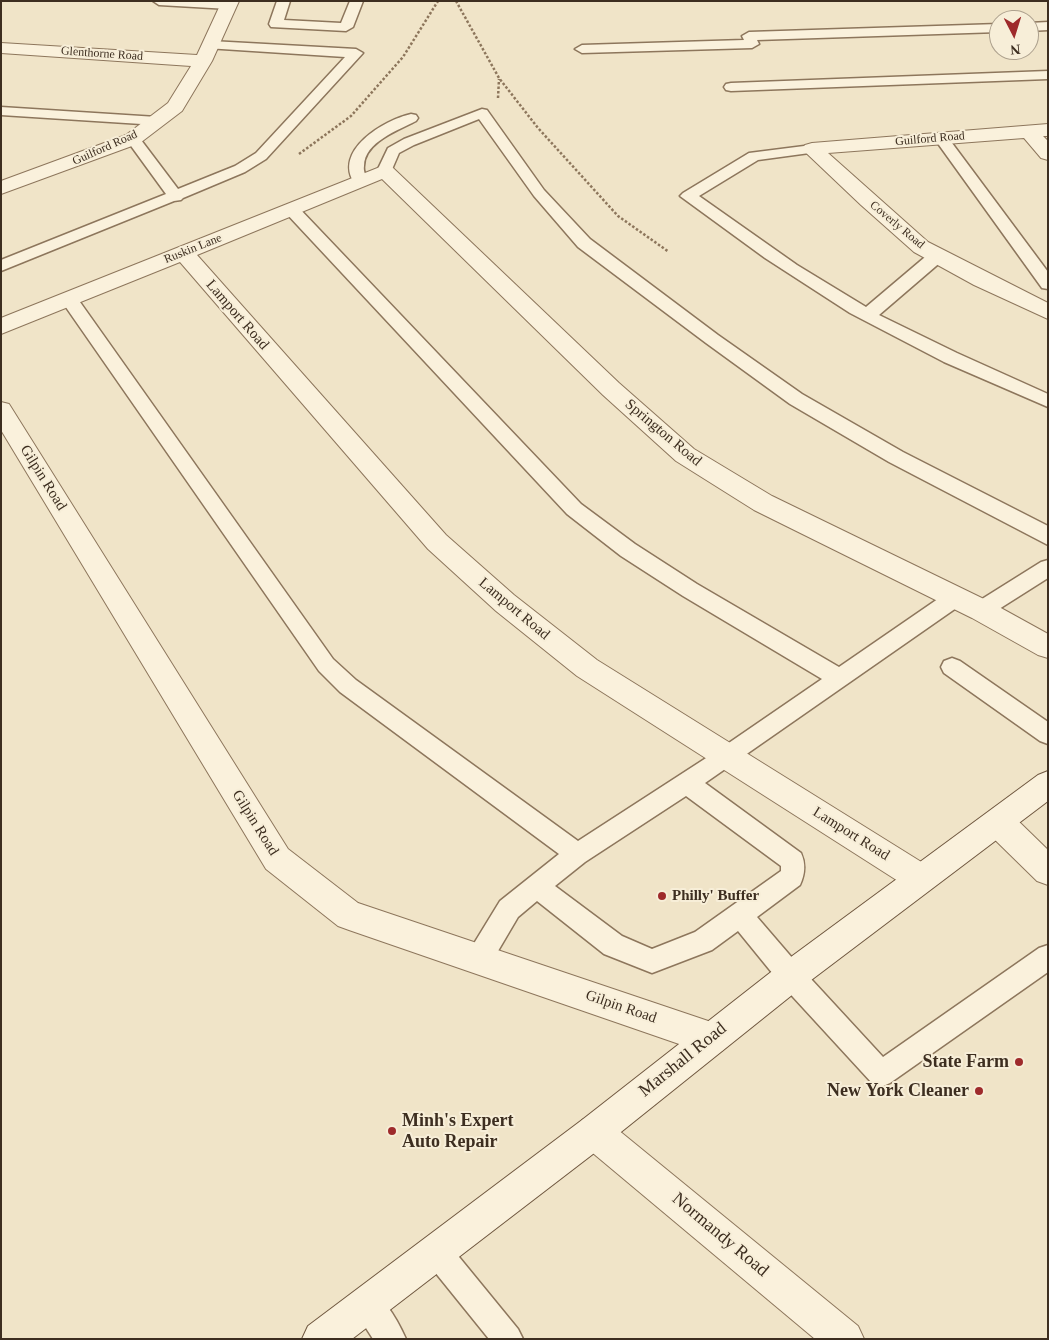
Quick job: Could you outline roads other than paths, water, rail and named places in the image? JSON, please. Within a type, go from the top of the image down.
[{"type":"street","name":"Guilford Road","points":[[4,186],[133,139],[175,107],[207,53],[230,3]]},
{"type":"street","name":"Glenthorne Road","points":[[1,48],[207,53]]},
{"type":"street","name":"Guilford Road","points":[[812,149],[1038,131]]},
{"type":"street","points":[[1038,131],[1048,154]]},
{"type":"street","name":"Coverly Road","points":[[812,149],[921,247],[1048,312]]},
{"type":"street","name":"Ruskin Lane","points":[[1,327],[385,171]]},
{"type":"street","name":"Springton Road","points":[[385,171],[611,389],[685,455],[763,503],[981,610],[1048,647]]},
{"type":"street","name":"Lamport Road","points":[[183,253],[437,542],[505,603],[587,668],[920,878]]},
{"type":"street","name":"Gilpin Road","points":[[1,410],[277,859],[350,915],[711,1038]]},
{"type":"street","name":"Marshall Road","points":[[321,1339],[594,1132],[791,976],[1048,784]]},
{"type":"street","points":[[999,822],[1048,871]]},
{"type":"street","name":"Normandy Road","points":[[594,1132],[845,1339]]},
{"type":"lane","points":[[159,1],[230,3]]},
{"type":"lane","points":[[284,1],[276,24],[346,28],[357,1]]},
{"type":"lane","points":[[582,50],[752,44],[749,36],[989,28]]},
{"type":"lane","points":[[1,266],[176,197],[240,169],[261,156],[356,53],[207,53]]},
{"type":"lane","points":[[731,87],[1048,75]]},
{"type":"lane","points":[[1,112],[157,121]]},
{"type":"lane","points":[[385,171],[393,151],[409,142],[482,113],[539,192],[584,243],[712,340],[796,399],[879,448],[1044,533],[1048,537]]},
{"type":"lane","points":[[360,181],[356,165],[362,150],[371,140],[411,118]]},
{"type":"lane","points":[[942,138],[1048,284]]},
{"type":"lane","points":[[133,139],[176,197]]},
{"type":"lane","points":[[812,149],[754,156],[688,196],[769,254],[868,316],[1048,402]]},
{"type":"lane","points":[[291,209],[574,509],[628,550],[690,590],[839,678]]},
{"type":"lane","points":[[868,316],[937,256]]},
{"type":"lane","points":[[69,299],[326,665],[348,686],[577,854]]},
{"type":"lane","points":[[981,610],[1048,568]]},
{"type":"lane","points":[[479,959],[508,909],[577,854],[728,756],[955,598]]},
{"type":"lane","points":[[952,667],[1048,734]]},
{"type":"lane","points":[[537,887],[613,945],[652,961],[703,941],[792,877],[793,861],[687,783]]},
{"type":"lane","points":[[740,915],[791,976],[881,1074],[1048,957]]},
{"type":"lane","points":[[436,1251],[508,1339]]},
{"type":"lane","points":[[367,1304],[391,1339]]},
{"type":"place","name":"Philly' Buffer","points":[[662,896]]},
{"type":"place","name":"State Farm","points":[[1019,1062]]},
{"type":"place","name":"New York Cleaner","points":[[979,1091]]},
{"type":"place","name":"Minh's Expert Auto Repair","points":[[392,1131]]}]
